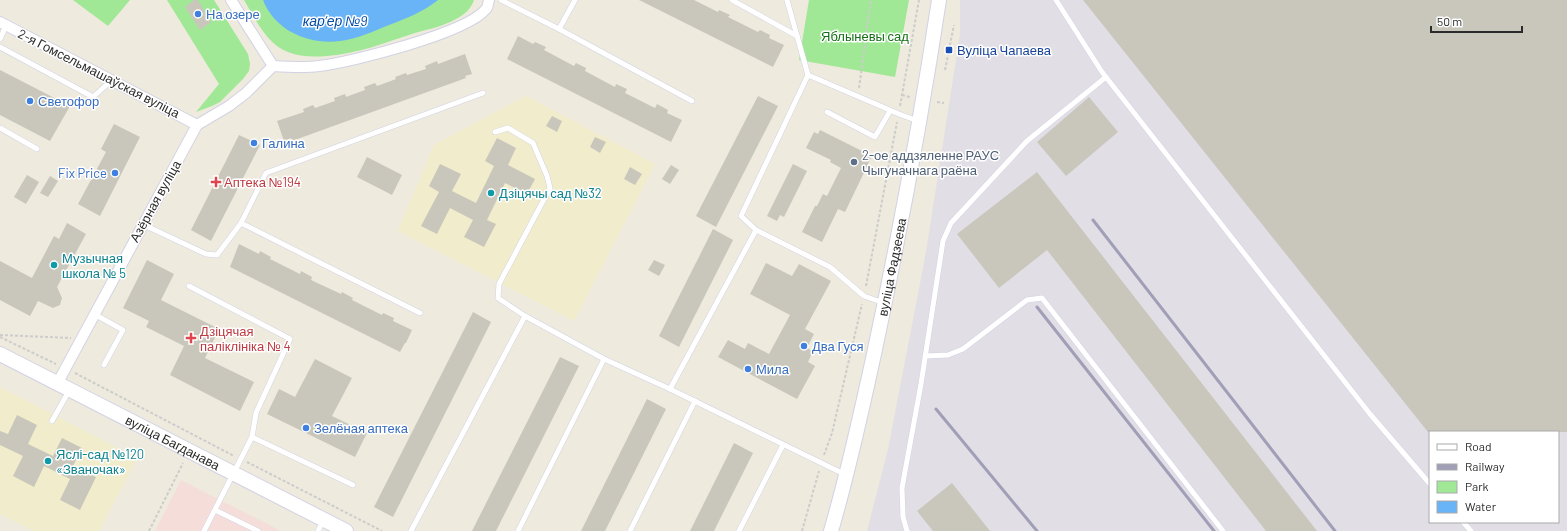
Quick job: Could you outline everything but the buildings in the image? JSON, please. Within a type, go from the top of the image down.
[{"type":"street","points":[[230,0],[273,66]]},
{"type":"street","points":[[197,125],[229,106],[246,93],[273,66],[296,68],[318,67],[361,59],[392,50],[459,26],[476,17],[487,8],[488,0]]},
{"type":"street","name":"вуліца Фадзеева","points":[[831,531],[847,476],[885,303],[920,122],[939,0]]},
{"type":"street","name":"2-я Гомсельмашаўская вуліца","points":[[3,24],[197,125]]},
{"type":"street","name":"Азёрная вуліца","points":[[63,387],[65,368],[197,125]]},
{"type":"street","name":"вуліца Багданава","points":[[0,354],[234,474],[321,525],[346,531]]},
{"type":"lane","points":[[501,0],[559,29],[692,101]]},
{"type":"lane","points":[[559,29],[574,0]]},
{"type":"lane","points":[[732,0],[796,36]]},
{"type":"lane","points":[[787,0],[808,75],[741,216],[756,230],[830,267],[864,296],[885,303]]},
{"type":"lane","points":[[1056,0],[1106,77],[1370,414],[1429,483]]},
{"type":"lane","points":[[0,39],[3,24]]},
{"type":"lane","points":[[0,47],[93,97],[112,80]]},
{"type":"lane","points":[[808,75],[890,111],[920,122]]},
{"type":"lane","points":[[906,531],[903,517],[902,488],[943,241],[950,223],[1027,141],[1106,77]]},
{"type":"lane","points":[[142,224],[206,254],[217,255],[241,223],[266,173],[483,92]]},
{"type":"lane","points":[[827,112],[875,138],[890,111]]},
{"type":"lane","points":[[0,128],[37,149]]},
{"type":"lane","points":[[495,132],[508,128],[533,143],[547,176],[550,188],[499,284],[498,298],[526,316],[604,359],[695,401],[847,476]]},
{"type":"lane","points":[[241,223],[420,313]]},
{"type":"lane","points":[[670,389],[756,230]]},
{"type":"lane","points":[[189,286],[290,339],[256,413],[252,437],[204,531]]},
{"type":"lane","points":[[925,356],[948,355],[963,349],[1027,300],[1042,298],[1224,531]]},
{"type":"lane","points":[[94,314],[123,330],[104,365]]},
{"type":"lane","points":[[411,531],[526,316]]},
{"type":"lane","points":[[518,531],[604,359]]},
{"type":"lane","points":[[52,421],[63,387]]},
{"type":"lane","points":[[630,531],[695,401]]},
{"type":"lane","points":[[252,437],[353,485]]},
{"type":"lane","points":[[739,531],[783,445]]},
{"type":"lane","points":[[215,510],[258,531]]},
{"type":"lane","points":[[1464,523],[1471,531]]},
{"type":"path","points":[[858,96],[872,0]]},
{"type":"path","points":[[802,531],[821,464],[832,433],[864,296],[919,0]]},
{"type":"path","points":[[945,70],[954,25]]},
{"type":"path","points":[[902,95],[910,97]]},
{"type":"path","points":[[937,102],[944,104]]},
{"type":"path","points":[[0,336],[81,338]]},
{"type":"path","points":[[0,336],[382,531]]},
{"type":"path","points":[[148,531],[189,451]]},
{"type":"shaded area","points":[[960,0],[1567,0],[1567,531],[867,531],[888,449],[926,252],[960,34]]},
{"type":"shaded area","points":[[526,96],[655,164],[574,321],[398,231],[434,145]]},
{"type":"shaded area","points":[[0,387],[137,458],[99,531],[34,531],[0,514]]},
{"type":"shaded area","points":[[181,480],[281,531],[155,531]]},
{"type":"green space","points":[[73,0],[130,0],[108,26]]},
{"type":"green space","points":[[167,0],[214,0],[248,54],[250,64],[249,71],[243,79],[220,102],[196,112],[219,84]]},
{"type":"green space","points":[[244,0],[474,0],[464,14],[451,21],[383,44],[338,55],[302,56],[288,52],[273,43],[262,30]]},
{"type":"green space","name":"Яблыневы сад","points":[[809,0],[909,0],[895,77],[799,60]]},
{"type":"water","name":"карʼер №9","points":[[263,0],[438,0],[415,14],[359,37],[328,42],[305,38],[284,28],[268,11]]},
{"type":"railway","points":[[1093,220],[1335,531]]},
{"type":"railway","points":[[1037,307],[1214,531]]},
{"type":"railway","points":[[936,409],[1037,531]]},
{"type":"place","name":"На озере","points":[[198,14]]},
{"type":"place","name":"Вуліца Чапаева","points":[[949,50]]},
{"type":"place","name":"Светофор","points":[[30,101]]},
{"type":"place","name":"Галина","points":[[254,143]]},
{"type":"place","name":"2-ое аддзяленне РАУС Чыгуначнага раёна","points":[[854,162]]},
{"type":"place","name":"Fix Price","points":[[115,173]]},
{"type":"place","name":"Аптека №194","points":[[216,182]]},
{"type":"place","name":"Дзіцячы сад №32","points":[[491,193]]},
{"type":"place","name":"Музычная школа № 5","points":[[54,265]]},
{"type":"place","name":"Дзіцячая паліклініка № 4","points":[[191,338]]},
{"type":"place","name":"Два Гуся","points":[[804,346]]},
{"type":"place","name":"Мила","points":[[748,369]]},
{"type":"place","name":"Зелёная аптека","points":[[306,428]]},
{"type":"place","name":"Яслі-сад №120 «Званочак»","points":[[48,461]]}]
